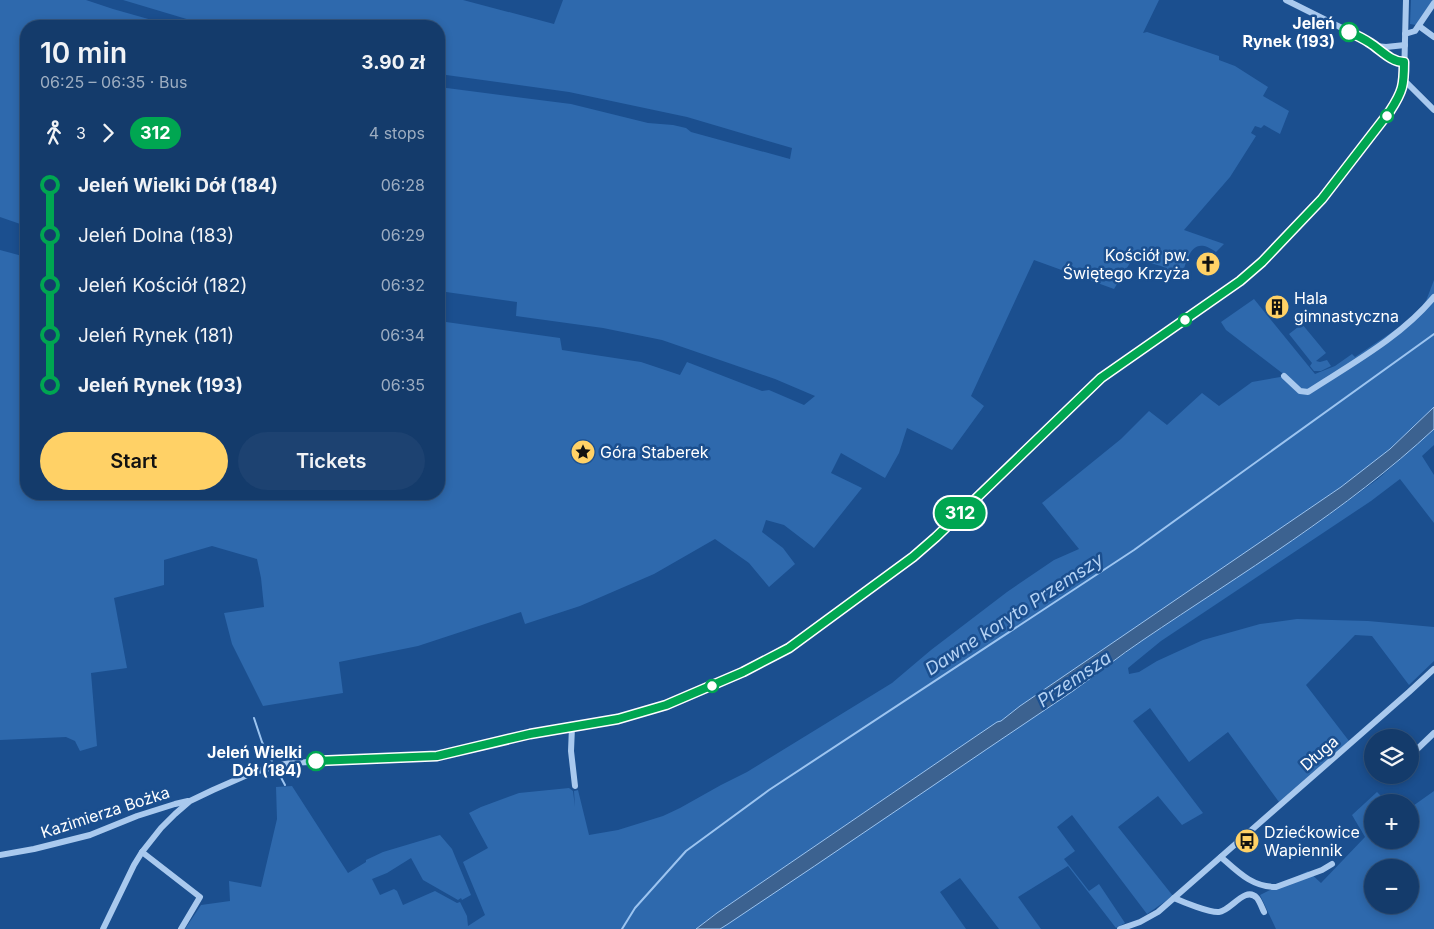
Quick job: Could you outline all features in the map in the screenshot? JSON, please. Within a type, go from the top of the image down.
[{"type":"street","points":[[1286,0],[1375,46],[1396,61],[1404,62]]},
{"type":"street","points":[[103,929],[134,865],[161,828],[190,801],[254,772],[288,763],[437,756],[530,734],[618,719],[666,705],[743,672],[789,648],[913,557],[1101,378],[1240,281],[1262,262],[1327,192],[1390,111],[1401,93],[1404,80],[1406,0]]},
{"type":"street","points":[[1405,34],[1415,31],[1434,3]]},
{"type":"street","points":[[1419,26],[1434,37]]},
{"type":"street","points":[[1375,46],[1405,45]]},
{"type":"street","points":[[1404,80],[1434,110]]},
{"type":"street","points":[[1284,376],[1300,391],[1308,392],[1396,335],[1434,297]]},
{"type":"street","name":"Długa","points":[[1120,929],[1150,917],[1174,898],[1434,669]]},
{"type":"street","points":[[572,727],[571,751],[575,786]]},
{"type":"street","points":[[1419,747],[1434,733]]},
{"type":"street","name":"Kazimierza Bożka","points":[[0,855],[34,849],[90,835],[137,816],[190,801]]},
{"type":"street","points":[[142,852],[200,897],[181,929]]},
{"type":"street","points":[[1221,857],[1243,876],[1270,887],[1276,887],[1322,870],[1332,864]]},
{"type":"street","points":[[1174,898],[1186,904],[1219,912],[1241,897],[1251,895],[1256,898],[1264,912]]},
{"type":"shaded area","points":[[0,0],[86,0],[152,20],[20,20],[20,224],[0,217]]},
{"type":"shaded area","points":[[123,0],[463,0],[554,24],[563,0],[1159,0],[1143,33],[1147,32],[1219,56],[1219,60],[1235,66],[1268,87],[1263,96],[1289,111],[1280,134],[1264,125],[1261,128],[1255,126],[1251,133],[1256,136],[1230,177],[1184,230],[1224,244],[1216,252],[1208,247],[1201,246],[1192,250],[1182,276],[1161,266],[1133,258],[1114,289],[1034,260],[971,396],[984,406],[952,450],[907,428],[899,453],[885,478],[841,453],[831,473],[862,488],[814,548],[784,525],[766,520],[762,532],[783,548],[795,564],[769,587],[749,563],[715,539],[654,574],[580,606],[525,624],[521,612],[418,646],[339,662],[343,693],[263,706],[232,644],[224,613],[264,607],[257,559],[212,546],[164,560],[164,585],[114,598],[127,668],[91,673],[97,746],[80,751],[75,741],[66,737],[0,740],[0,250],[20,255],[20,500],[445,500],[445,322],[560,338],[562,350],[641,362],[680,375],[687,362],[762,391],[769,390],[804,405],[815,396],[775,379],[662,340],[603,328],[516,316],[517,302],[445,292],[445,88],[571,104],[648,123],[673,125],[686,128],[691,132],[790,159],[792,148],[687,117],[569,92],[445,75],[445,20],[190,20]]},
{"type":"shaded area","points":[[1411,0],[1433,0],[1416,25],[1410,24]]},
{"type":"shaded area","points":[[1434,280],[1434,407],[1390,449],[1366,469],[1283,528],[696,929],[185,929],[201,905],[230,901],[229,881],[261,887],[277,819],[276,787],[292,786],[348,873],[366,862],[366,860],[383,852],[440,835],[452,849],[471,895],[458,900],[423,880],[411,858],[387,873],[372,879],[380,895],[394,889],[397,891],[403,905],[435,891],[457,903],[460,902],[467,916],[468,926],[485,915],[463,862],[488,848],[469,813],[519,793],[569,788],[573,791],[575,807],[574,791],[578,790],[589,835],[618,830],[663,816],[747,772],[892,683],[931,650],[1007,592],[1054,560],[1079,549],[1042,503],[1121,439],[1149,411],[1167,425],[1202,393],[1219,406],[1252,382],[1286,376],[1226,330],[1221,322],[1254,299],[1315,374],[1335,366],[1352,354],[1355,357],[1410,320],[1426,301]]},
{"type":"shaded area","points":[[1302,324],[1326,353],[1316,361],[1327,360],[1331,366],[1321,371],[1314,371],[1310,366],[1312,363],[1289,334]]},
{"type":"shaded area","points":[[1434,429],[1434,445],[1422,456],[1434,475],[1434,523],[1400,479],[1371,501],[1161,641],[1128,668],[1129,674],[1139,672],[1157,661],[1203,640],[1260,624],[1297,619],[1368,621],[1434,627],[1434,661],[1409,685],[1372,636],[1355,635],[1306,685],[1349,741],[1279,802],[1228,732],[1189,762],[1150,708],[1133,721],[1203,813],[1182,825],[1158,796],[1118,827],[1173,896],[1147,914],[1072,815],[1057,827],[1075,851],[1064,859],[1089,891],[1099,884],[1125,923],[1116,928],[1068,866],[1018,897],[1041,929],[999,929],[960,878],[940,892],[966,929],[720,929],[1311,528],[1378,479]]},
{"type":"shaded area","points":[[1434,791],[1434,929],[1276,929],[1260,895],[1308,871],[1321,883],[1364,838],[1364,849],[1419,849],[1419,802]]},
{"type":"shaded area","points":[[1364,804],[1364,835],[1352,815]]},
{"type":"water","name":"Przemsza","points":[[1434,407],[1434,429],[1365,487],[1293,540],[1125,652],[1073,691],[728,924],[720,929],[696,929],[1341,487],[1390,449]]},
{"type":"waterway","name":"Dawne koryto Przemszy","points":[[622,929],[635,908],[686,851],[769,790],[1134,550],[1434,334]]},
{"type":"waterway","points":[[254,718],[262,742],[272,761]]},
{"type":"waterway","points":[[277,770],[285,785]]},
{"type":"bus line","name":"312","points":[[316,761],[437,756],[530,734],[618,719],[666,705],[725,681],[789,648],[913,557],[1101,378],[1240,281],[1262,262],[1322,199],[1390,111],[1404,84],[1404,62],[1396,61],[1368,41],[1349,32]]},
{"type":"place","name":"Jeleń Rynek (193)","points":[[1349,32]]},
{"type":"place","name":"Kościół pw. Świętego Krzyża","points":[[1208,264]]},
{"type":"place","name":"Hala gimnastyczna","points":[[1277,307]]},
{"type":"place","name":"Góra Staberek","points":[[583,452]]},
{"type":"place","name":"Jeleń Wielki Dół (184)","points":[[316,761]]},
{"type":"place","name":"Dziećkowice Wapiennik","points":[[1247,841]]}]
